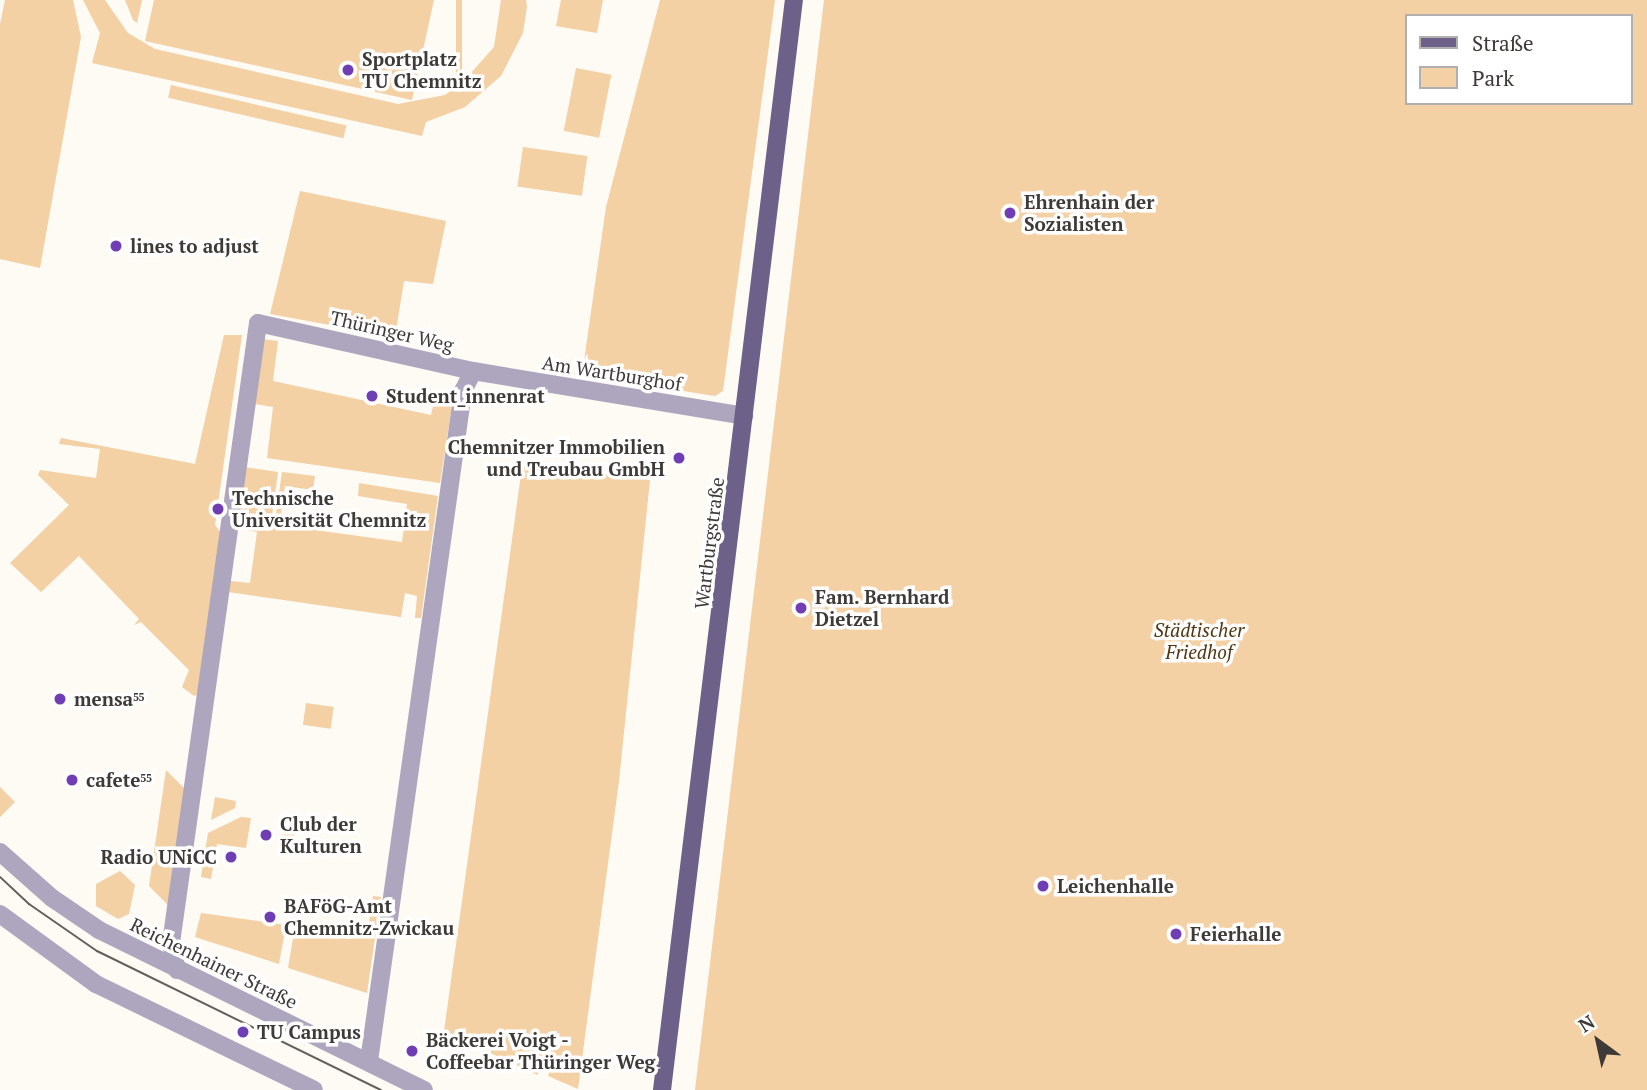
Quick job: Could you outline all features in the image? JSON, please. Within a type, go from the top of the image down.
[{"type":"main road","name":"Wartburgstraße","points":[[662,1090],[794,0]]},
{"type":"street","name":"Thüringer Weg","points":[[177,970],[172,943],[258,323],[473,371],[463,391],[369,1061]]},
{"type":"street","name":"Am Wartburghof","points":[[473,371],[744,416]]},
{"type":"street","name":"Reichenhainer Straße","points":[[0,852],[73,914],[177,970],[424,1090]]},
{"type":"street","points":[[0,914],[96,984],[314,1090]]},
{"type":"green space","points":[[5,0],[73,0],[81,37],[40,268],[0,259],[0,24]]},
{"type":"green space","points":[[83,0],[105,0],[128,33],[155,49],[398,104],[445,95],[463,82],[494,47],[501,0],[526,0],[527,7],[523,33],[501,76],[465,107],[426,122],[422,136],[92,63],[100,33]]},
{"type":"green space","points":[[125,0],[142,0],[137,23],[133,20]]},
{"type":"green space","name":"Sportplatz TU Chemnitz","points":[[154,0],[434,0],[412,100],[145,41]]},
{"type":"green space","points":[[456,0],[462,0],[462,74],[456,74]]},
{"type":"green space","points":[[561,0],[603,0],[597,33],[556,26]]},
{"type":"green space","points":[[660,0],[775,0],[723,391],[715,396],[582,375],[606,207]]},
{"type":"green space","name":"Städtischer Friedhof","points":[[824,0],[1647,0],[1647,1090],[695,1090]]},
{"type":"green space","points":[[576,68],[611,75],[599,138],[564,131]]},
{"type":"green space","points":[[171,85],[346,125],[343,138],[168,98]]},
{"type":"green space","points":[[523,147],[587,156],[582,196],[517,187]]},
{"type":"green space","points":[[300,191],[446,221],[433,284],[404,281],[395,337],[270,314]]},
{"type":"green space","points":[[224,335],[242,335],[215,525],[221,533],[199,694],[194,696],[182,687],[189,670],[141,622],[134,625],[139,619],[79,556],[41,592],[10,563],[69,505],[38,475],[40,470],[96,478],[100,449],[59,444],[61,438],[195,464]]},
{"type":"green space","points":[[262,339],[278,341],[273,381],[431,415],[435,397],[453,400],[440,483],[267,458],[273,407],[255,404]]},
{"type":"green space","points":[[523,460],[650,480],[619,781],[578,1089],[548,1076],[551,1068],[544,1064],[537,1075],[444,1031]]},
{"type":"green space","points":[[244,467],[278,472],[271,524],[402,542],[407,504],[358,496],[359,483],[438,496],[421,618],[415,618],[417,596],[405,593],[401,617],[228,592],[230,581],[250,583],[257,532],[234,528]]},
{"type":"green space","points":[[282,472],[315,476],[313,490],[285,486],[280,521],[275,521]]},
{"type":"green space","points":[[306,703],[334,707],[331,729],[303,725]]},
{"type":"green space","points":[[166,770],[187,791],[170,907],[149,886]]},
{"type":"green space","points":[[0,787],[15,802],[0,817]]},
{"type":"green space","points":[[215,797],[236,801],[235,808],[211,820]]},
{"type":"green space","points":[[241,817],[251,818],[246,848],[217,844],[211,879],[201,877],[208,833]]},
{"type":"green space","points":[[286,822],[296,825],[291,852],[281,854]]},
{"type":"green space","points":[[120,871],[135,885],[129,914],[118,919],[96,906],[96,884]]},
{"type":"green space","points":[[373,896],[381,897],[367,993],[288,968],[295,926],[367,934]]},
{"type":"green space","points":[[201,913],[286,925],[279,964],[195,937]]},
{"type":"tram line","points":[[0,877],[29,904],[97,951],[381,1090]]},
{"type":"place","name":"Sportplatz TU Chemnitz","points":[[348,70]]},
{"type":"place","name":"Ehrenhain der Sozialisten","points":[[1010,213]]},
{"type":"place","name":"lines to adjust","points":[[116,246]]},
{"type":"place","name":"Student_innenrat","points":[[372,396]]},
{"type":"place","name":"Chemnitzer Immobilien und Treubau GmbH","points":[[679,458]]},
{"type":"place","name":"Technische Universität Chemnitz","points":[[218,509]]},
{"type":"place","name":"Fam. Bernhard Dietzel","points":[[801,608]]},
{"type":"place","name":"mensa⁵⁵","points":[[60,699]]},
{"type":"place","name":"cafete⁵⁵","points":[[72,780]]},
{"type":"place","name":"Club der Kulturen","points":[[266,835]]},
{"type":"place","name":"Radio UNiCC","points":[[231,857]]},
{"type":"place","name":"Leichenhalle","points":[[1043,886]]},
{"type":"place","name":"BAFöG-Amt Chemnitz-Zwickau","points":[[270,917]]},
{"type":"place","name":"Feierhalle","points":[[1176,934]]},
{"type":"place","name":"TU Campus","points":[[243,1032]]},
{"type":"place","name":"Bäckerei Voigt - Coffeebar Thüringer Weg","points":[[412,1051]]}]
